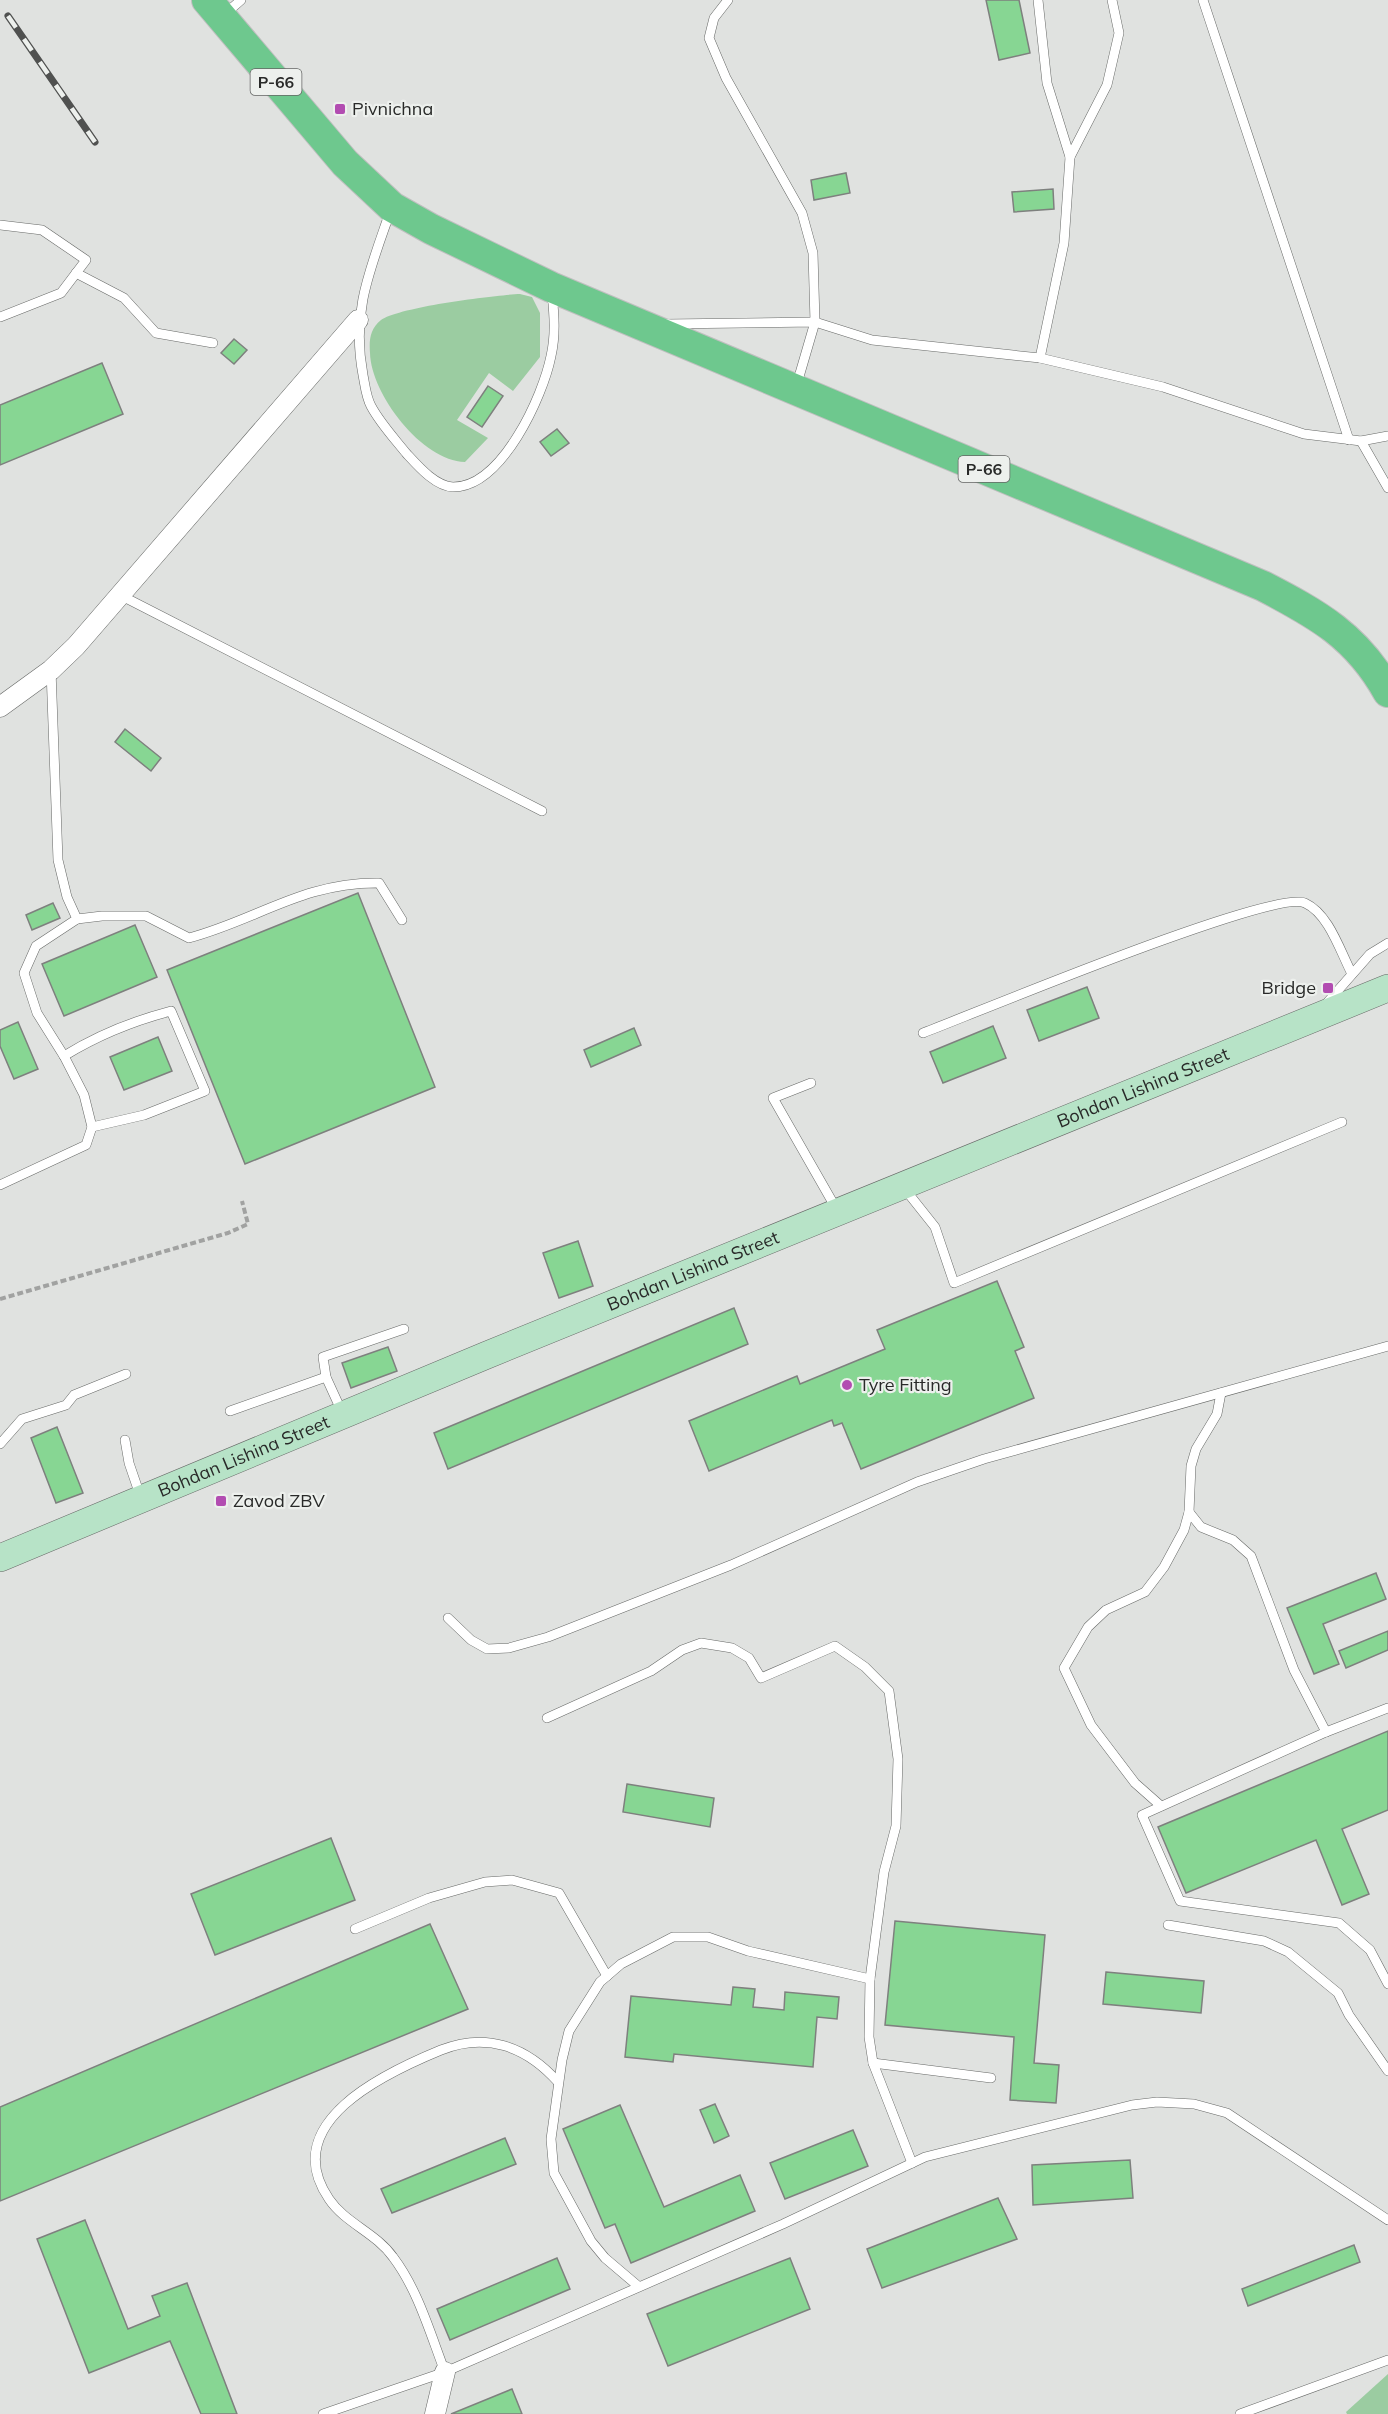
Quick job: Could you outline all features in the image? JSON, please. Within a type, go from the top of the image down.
[{"type":"main road","name":"Р-66","points":[[223,6],[345,164],[392,207],[430,229],[551,287],[1252,582],[1305,608],[1352,642],[1378,673],[1388,692]]},
{"type":"main road","name":"Bohdan Lishina Street","points":[[0,1558],[344,1414],[1388,988]]},
{"type":"street","points":[[0,707],[51,670],[120,595],[358,320]]},
{"type":"street","points":[[435,2414],[445,2372]]},
{"type":"lane","points":[[729,0],[714,18],[710,38],[726,78],[802,213],[813,253],[814,322],[795,389]]},
{"type":"lane","points":[[1038,0],[1047,83],[1070,157],[1064,243],[1040,358]]},
{"type":"lane","points":[[1070,157],[1107,85],[1119,33],[1112,0]]},
{"type":"lane","points":[[1203,0],[1349,440]]},
{"type":"lane","points":[[392,207],[367,277],[358,320],[362,366],[369,404],[388,432],[434,480],[451,487],[467,485],[485,477],[501,461],[543,382],[555,328],[551,287]]},
{"type":"lane","points":[[0,225],[42,230],[86,260],[61,293],[0,317]]},
{"type":"lane","points":[[76,273],[124,298],[156,333],[213,344]]},
{"type":"lane","points":[[640,324],[814,322],[872,340],[1040,358],[1163,387],[1304,434],[1361,441],[1388,436]]},
{"type":"lane","points":[[1361,441],[1388,488]]},
{"type":"lane","points":[[120,595],[542,811]]},
{"type":"lane","points":[[51,670],[58,860],[67,897],[77,919]]},
{"type":"lane","points":[[0,1185],[86,1145],[92,1127],[84,1095],[64,1056],[37,1014],[24,973],[36,946],[77,919],[102,916],[146,916],[189,938],[211,932],[291,897],[357,883],[379,884],[402,920]]},
{"type":"lane","points":[[923,1033],[1198,926],[1279,902],[1304,902],[1321,915],[1352,974]]},
{"type":"lane","points":[[1324,1014],[1352,974],[1370,954],[1388,943]]},
{"type":"lane","points":[[64,1056],[93,1038],[138,1020],[171,1011],[205,1091],[144,1115],[92,1127]]},
{"type":"lane","points":[[811,1083],[773,1098],[838,1212]]},
{"type":"lane","points":[[902,1186],[935,1227],[954,1283],[1342,1122]]},
{"type":"lane","points":[[344,1414],[326,1377],[322,1357],[404,1329]]},
{"type":"lane","points":[[447,1617],[471,1640],[487,1649],[509,1648],[548,1637],[731,1565],[917,1482],[984,1459],[1388,1346]]},
{"type":"lane","points":[[0,1444],[22,1419],[66,1406],[74,1395],[126,1374]]},
{"type":"lane","points":[[230,1411],[326,1377]]},
{"type":"lane","points":[[1161,1806],[1135,1783],[1091,1725],[1064,1668],[1088,1627],[1106,1610],[1145,1592],[1164,1567],[1184,1530],[1189,1512],[1191,1466],[1196,1449],[1217,1414],[1221,1393]]},
{"type":"lane","points":[[125,1440],[129,1463],[141,1498]]},
{"type":"lane","points":[[1189,1512],[1201,1527],[1233,1540],[1251,1556],[1294,1670],[1326,1732]]},
{"type":"lane","points":[[547,1718],[651,1671],[682,1650],[701,1643],[732,1648],[741,1653],[749,1658],[760,1678],[834,1646],[865,1667],[889,1691],[898,1769],[896,1826],[884,1872],[870,1979],[868,2037],[873,2063],[912,2163]]},
{"type":"lane","points":[[1388,1708],[1326,1732],[1142,1815],[1180,1901],[1339,1923],[1370,1950],[1388,1984]]},
{"type":"lane","points":[[355,1929],[460,1887],[512,1880],[560,1893],[607,1976]]},
{"type":"lane","points":[[1168,1925],[1264,1941],[1288,1952],[1338,1993],[1349,2015],[1388,2072]]},
{"type":"lane","points":[[638,2286],[605,2258],[591,2241],[554,2173],[551,2139],[558,2082],[569,2031],[600,1982],[621,1964],[673,1937],[708,1937],[770,1957],[870,1979]]},
{"type":"lane","points":[[445,2372],[403,2270],[379,2241],[338,2210],[321,2183],[315,2162],[327,2123],[352,2097],[403,2066],[470,2041],[499,2045],[525,2053],[558,2082]]},
{"type":"lane","points":[[873,2063],[991,2078]]},
{"type":"lane","points":[[323,2414],[445,2372],[783,2224],[925,2157],[1132,2105],[1194,2104],[1227,2113],[1388,2220]]},
{"type":"lane","points":[[1240,2414],[1388,2360]]},
{"type":"path","points":[[0,1299],[228,1233],[248,1224],[242,1201]]},
{"type":"green space","points":[[520,294],[532,297],[540,313],[540,357],[513,391],[489,373],[457,420],[488,438],[465,462],[449,459],[416,438],[389,405],[379,387],[373,369],[370,348],[372,331],[377,323],[391,315],[426,306]]},
{"type":"green space","points":[[1388,2374],[1388,2414],[1347,2414],[1346,2412]]},
{"type":"building","points":[[986,0],[1019,0],[1030,53],[999,60]]},
{"type":"building","points":[[846,173],[850,193],[814,200],[811,180]]},
{"type":"building","points":[[1053,189],[1054,209],[1014,212],[1012,192]]},
{"type":"building","points":[[234,339],[247,350],[234,364],[221,353]]},
{"type":"building","points":[[102,363],[123,414],[0,465],[0,405]]},
{"type":"building","points":[[488,386],[503,396],[482,427],[467,417]]},
{"type":"building","points":[[557,429],[569,443],[551,456],[540,442]]},
{"type":"building","points":[[125,729],[161,758],[151,771],[115,742]]},
{"type":"building","points":[[358,893],[435,1087],[245,1164],[167,970]]},
{"type":"building","points":[[53,903],[60,918],[32,930],[26,915]]},
{"type":"building","points":[[135,925],[157,977],[64,1016],[42,964]]},
{"type":"building","points":[[1087,987],[1099,1018],[1039,1041],[1027,1010]]},
{"type":"building","points":[[18,1022],[38,1069],[14,1079],[0,1046],[0,1030]]},
{"type":"building","points":[[993,1026],[1006,1058],[943,1083],[930,1052]]},
{"type":"building","points":[[634,1028],[641,1045],[591,1067],[584,1050]]},
{"type":"building","points":[[158,1037],[172,1071],[124,1090],[110,1057]]},
{"type":"building","points":[[578,1241],[593,1286],[559,1298],[543,1253]]},
{"type":"building","points":[[997,1281],[1024,1347],[1015,1351],[1034,1398],[861,1469],[842,1423],[834,1426],[832,1420],[709,1471],[689,1421],[797,1376],[800,1384],[885,1349],[877,1330]]},
{"type":"building","points":[[734,1308],[748,1344],[448,1469],[434,1433]]},
{"type":"building","points":[[388,1347],[397,1371],[351,1388],[342,1363]]},
{"type":"building","points":[[57,1427],[83,1493],[56,1503],[31,1438]]},
{"type":"building","points":[[1376,1573],[1386,1599],[1323,1624],[1339,1664],[1314,1674],[1287,1608]]},
{"type":"building","points":[[1388,1631],[1388,1650],[1346,1668],[1339,1651]]},
{"type":"building","points":[[1388,1731],[1388,1810],[1342,1829],[1369,1894],[1342,1905],[1316,1840],[1186,1893],[1158,1827]]},
{"type":"building","points":[[627,1784],[714,1798],[710,1827],[623,1812]]},
{"type":"building","points":[[331,1838],[355,1900],[215,1955],[191,1894]]},
{"type":"building","points":[[895,1921],[1045,1935],[1034,2063],[1059,2065],[1056,2103],[1010,2100],[1014,2037],[885,2025]]},
{"type":"building","points":[[430,1924],[468,2009],[0,2201],[0,2107]]},
{"type":"building","points":[[1106,1972],[1204,1981],[1201,2013],[1103,2004]]},
{"type":"building","points":[[733,1987],[755,1989],[753,2007],[784,2010],[785,1992],[839,1997],[837,2019],[817,2017],[813,2067],[674,2054],[673,2062],[625,2057],[631,1996],[731,2005]]},
{"type":"building","points":[[715,2104],[729,2136],[714,2143],[700,2110]]},
{"type":"building","points":[[620,2105],[664,2207],[740,2175],[755,2211],[631,2263],[615,2224],[605,2228],[563,2129]]},
{"type":"building","points":[[853,2130],[868,2166],[785,2199],[770,2163]]},
{"type":"building","points":[[505,2138],[516,2164],[392,2213],[381,2189]]},
{"type":"building","points":[[1130,2160],[1133,2198],[1033,2205],[1032,2165]]},
{"type":"building","points":[[998,2198],[1017,2239],[882,2288],[867,2249]]},
{"type":"building","points":[[85,2220],[128,2329],[160,2316],[152,2296],[187,2283],[237,2414],[201,2414],[170,2341],[89,2373],[37,2239]]},
{"type":"building","points":[[1354,2245],[1360,2262],[1248,2306],[1242,2289]]},
{"type":"building","points":[[557,2258],[570,2289],[450,2340],[437,2309]]},
{"type":"building","points":[[790,2258],[810,2309],[668,2366],[647,2314]]},
{"type":"building","points":[[512,2389],[522,2414],[451,2414]]},
{"type":"railway","points":[[8,16],[95,142]]},
{"type":"place","name":"Pivnichna","points":[[340,109]]},
{"type":"place","name":"Bridge","points":[[1328,988]]},
{"type":"place","name":"Tyre Fitting","points":[[847,1385]]},
{"type":"place","name":"Zavod ZBV","points":[[221,1501]]}]
